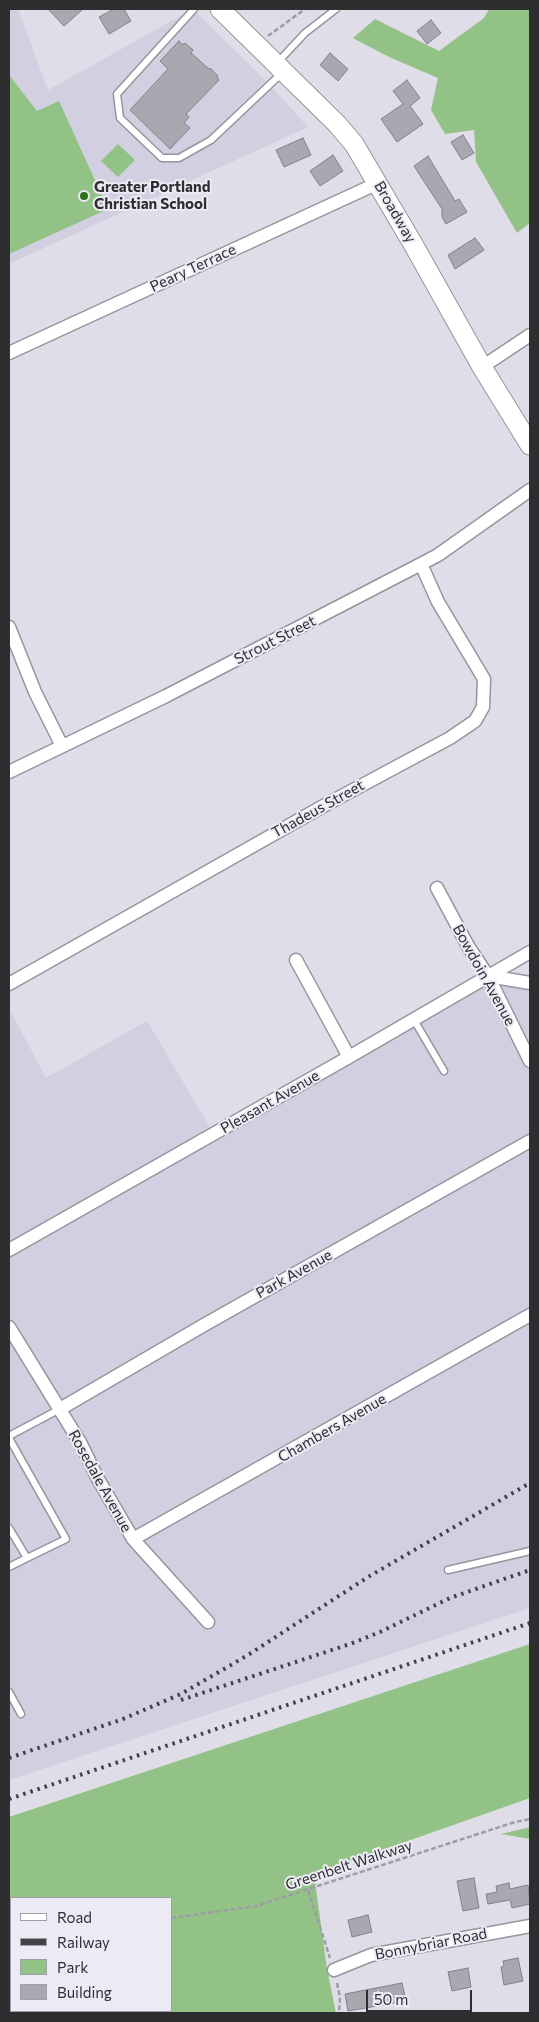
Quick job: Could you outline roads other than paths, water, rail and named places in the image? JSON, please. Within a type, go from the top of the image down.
[{"type":"main road","name":"Broadway","points":[[220,9],[354,144],[378,182],[482,367],[530,445]]},
{"type":"street","name":"Peary Terrace","points":[[9,353],[378,182]]},
{"type":"street","points":[[482,367],[530,335]]},
{"type":"street","name":"Strout Street","points":[[9,772],[166,696],[438,555],[530,490]]},
{"type":"street","name":"Thadeus Street","points":[[9,984],[327,804],[450,738],[475,721],[484,707],[484,679],[438,602],[421,564]]},
{"type":"street","points":[[9,627],[35,692],[62,746]]},
{"type":"street","name":"Bowdoin Avenue","points":[[437,888],[468,946],[488,976],[530,1061]]},
{"type":"street","name":"Pleasant Avenue","points":[[9,1250],[349,1058],[530,952]]},
{"type":"street","points":[[296,960],[349,1058]]},
{"type":"street","points":[[488,976],[530,983]]},
{"type":"street","name":"Park Avenue","points":[[60,1409],[204,1325],[530,1141]]},
{"type":"street","name":"Chambers Avenue","points":[[133,1539],[530,1315]]},
{"type":"street","name":"Rosedale Avenue","points":[[9,1327],[60,1409],[133,1539],[208,1622]]},
{"type":"street","name":"Bonnybriar Road","points":[[334,1970],[371,1955],[530,1926]]},
{"type":"lane","points":[[194,9],[117,94],[120,118],[162,158],[179,158],[211,140],[280,68],[304,33],[336,9]]},
{"type":"lane","points":[[414,1020],[444,1071]]},
{"type":"lane","points":[[9,1567],[66,1539],[9,1437],[60,1409]]},
{"type":"lane","points":[[9,1528],[27,1558]]},
{"type":"lane","points":[[448,1570],[530,1551]]},
{"type":"lane","points":[[9,1692],[21,1714]]},
{"type":"railway","points":[[9,1758],[123,1719],[181,1694],[248,1655],[368,1577],[530,1483]]},
{"type":"railway","points":[[181,1700],[350,1644],[380,1632],[450,1598],[530,1570]]},
{"type":"railway","points":[[9,1799],[530,1623]]},
{"type":"place","name":"Greater Portland Christian School","points":[[84,196]]}]
